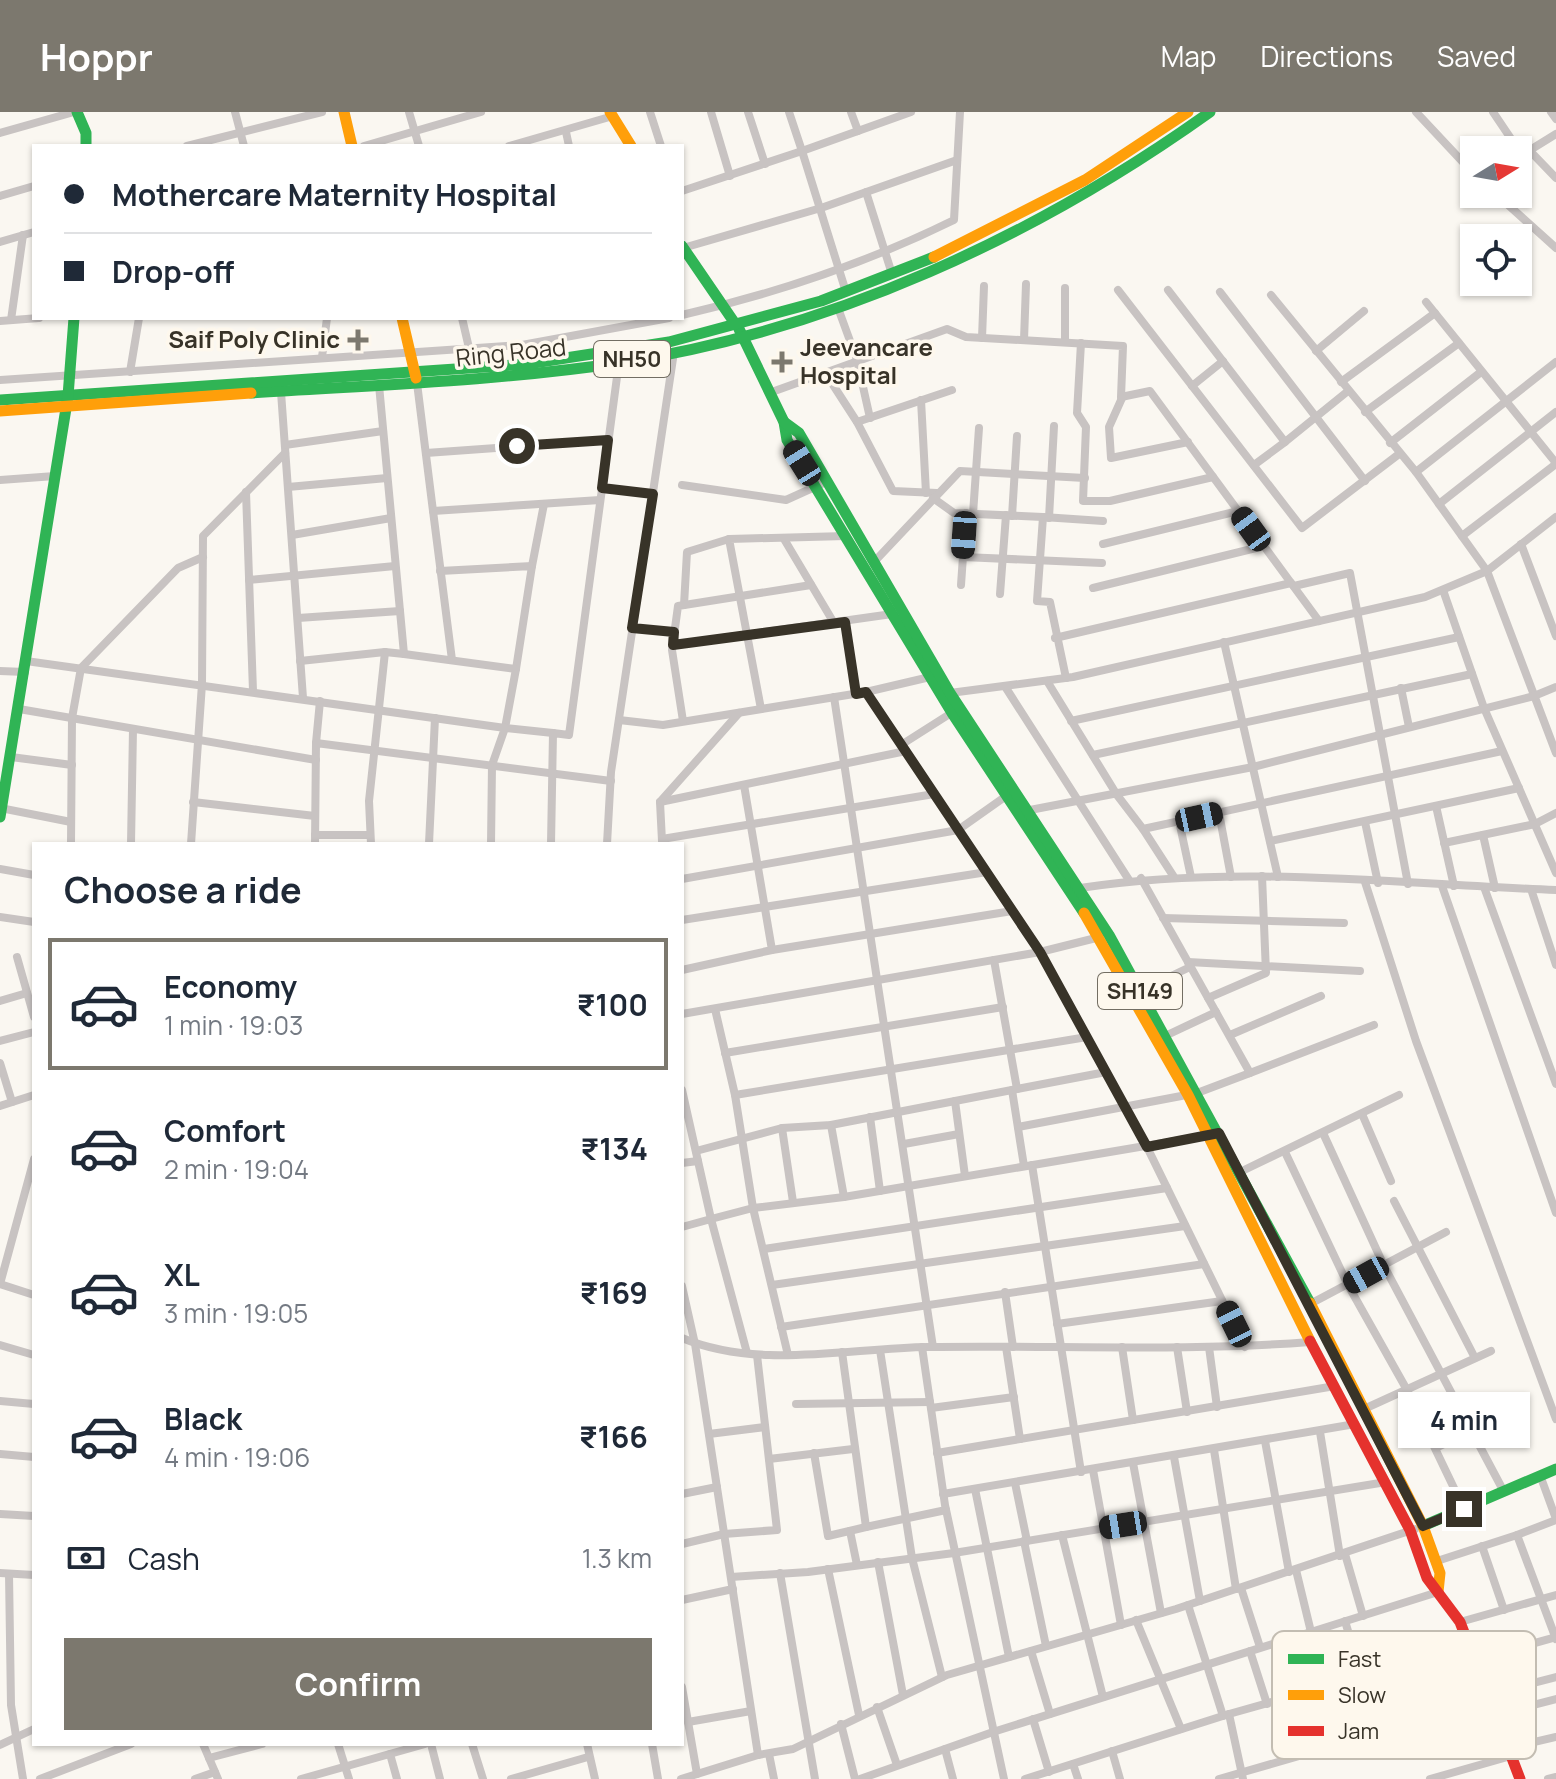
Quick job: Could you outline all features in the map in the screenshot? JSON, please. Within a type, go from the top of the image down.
[{"type":"main road","points":[[75,112],[86,133],[86,144]]},
{"type":"main road","points":[[344,112],[352,144]]},
{"type":"main road","name":"Ring Road","points":[[0,400],[67,401],[281,392],[379,385],[416,377],[517,376],[674,352],[838,308],[909,281],[1020,230],[1147,156],[1210,112]]},
{"type":"main road","points":[[611,114],[630,144]]},
{"type":"main road","name":"Ring Road","points":[[0,411],[67,401],[416,377],[603,354],[669,342],[846,292],[892,274],[1006,223],[1085,180],[1183,114]]},
{"type":"main road","points":[[684,249],[734,322]]},
{"type":"main road","points":[[1,811],[67,401],[74,320]]},
{"type":"main road","points":[[402,320],[416,377]]},
{"type":"main road","name":"SH149","points":[[734,322],[744,334],[784,422],[799,433],[845,536],[930,677],[1012,792],[1140,991],[1192,1094]]},
{"type":"main road","name":"SH149","points":[[822,483],[859,535],[950,693],[956,710]]},
{"type":"main road","name":"SH149","points":[[1012,792],[1030,810],[1080,888],[1192,1094],[1310,1342],[1410,1530],[1427,1578],[1463,1631]]},
{"type":"main road","name":"SH149","points":[[1213,1134],[1240,1172],[1423,1526],[1437,1561],[1438,1592]]},
{"type":"main road","points":[[1423,1526],[1556,1469]]},
{"type":"main road","name":"SH149","points":[[1513,1759],[1520,1779]]},
{"type":"street","points":[[0,133],[75,112]]},
{"type":"street","points":[[235,112],[244,144]]},
{"type":"street","points":[[195,144],[322,112]]},
{"type":"street","points":[[409,112],[418,144]]},
{"type":"street","points":[[371,144],[481,112]]},
{"type":"street","points":[[650,112],[660,144]]},
{"type":"street","points":[[711,112],[730,176]]},
{"type":"street","points":[[748,112],[765,164]]},
{"type":"street","points":[[789,112],[846,292]]},
{"type":"street","points":[[851,112],[858,131]]},
{"type":"street","points":[[684,190],[911,112]]},
{"type":"street","points":[[684,315],[722,306],[884,250],[954,220],[960,112]]},
{"type":"street","points":[[1417,112],[1460,159]]},
{"type":"street","points":[[1493,112],[1510,136]]},
{"type":"street","points":[[1551,112],[1556,119]]},
{"type":"street","points":[[517,144],[566,132],[611,114]]},
{"type":"street","points":[[566,132],[569,144]]},
{"type":"street","points":[[1532,150],[1556,134]]},
{"type":"street","points":[[684,247],[821,208],[957,160]]},
{"type":"street","points":[[1532,161],[1556,178]]},
{"type":"street","points":[[0,196],[32,187]]},
{"type":"street","points":[[866,192],[892,274]]},
{"type":"street","points":[[1512,208],[1556,248]]},
{"type":"street","points":[[0,242],[32,233]]},
{"type":"street","points":[[11,320],[23,235]]},
{"type":"street","points":[[1024,340],[1026,284]]},
{"type":"street","points":[[982,338],[984,286]]},
{"type":"street","points":[[1065,288],[1065,342]]},
{"type":"street","points":[[1118,290],[1302,528],[1399,454]]},
{"type":"street","points":[[1168,290],[1285,442]]},
{"type":"street","points":[[1220,292],[1365,481]]},
{"type":"street","points":[[1271,295],[1416,472],[1487,571],[1556,753]]},
{"type":"street","points":[[1426,302],[1556,464],[1462,536]]},
{"type":"street","points":[[838,308],[857,360],[870,418]]},
{"type":"street","points":[[1316,351],[1364,311]]},
{"type":"street","points":[[1341,382],[1435,313]]},
{"type":"street","points":[[0,321],[32,318]]},
{"type":"street","points":[[130,372],[139,320]]},
{"type":"street","points":[[322,357],[327,320]]},
{"type":"street","points":[[462,320],[469,348]]},
{"type":"street","points":[[611,320],[614,331]]},
{"type":"street","points":[[0,380],[410,350],[522,345],[614,331],[661,320]]},
{"type":"street","points":[[769,393],[947,329],[966,337],[1123,346],[1122,398],[1118,414],[1109,426],[1111,458],[1188,442]]},
{"type":"street","points":[[1081,343],[1077,413],[1086,427],[1083,501],[1110,501],[1213,477]]},
{"type":"street","points":[[1365,412],[1459,343]]},
{"type":"street","points":[[607,842],[619,720],[674,352]]},
{"type":"street","points":[[1192,386],[1223,361]]},
{"type":"street","points":[[0,671],[25,666],[81,668],[569,735],[619,362]]},
{"type":"street","points":[[1416,472],[1556,362]]},
{"type":"street","points":[[1390,443],[1481,372]]},
{"type":"street","points":[[826,374],[857,422],[893,491],[932,495],[954,513],[1103,521]]},
{"type":"street","points":[[416,377],[452,660]]},
{"type":"street","points":[[379,385],[404,654]]},
{"type":"street","points":[[857,422],[952,390]]},
{"type":"street","points":[[1122,398],[1150,391],[1319,621]]},
{"type":"street","points":[[1254,465],[1348,391]]},
{"type":"street","points":[[281,392],[303,698]]},
{"type":"street","points":[[921,400],[932,495]]},
{"type":"street","points":[[1439,504],[1556,412]]},
{"type":"street","points":[[1054,426],[1037,601],[1050,602],[1055,638],[1066,678]]},
{"type":"street","points":[[961,585],[979,428]]},
{"type":"street","points":[[191,842],[195,739],[202,684],[203,536],[285,449],[383,431]]},
{"type":"street","points":[[1000,594],[1017,436]]},
{"type":"street","points":[[426,453],[608,440]]},
{"type":"street","points":[[874,562],[932,495],[958,472],[1085,478]]},
{"type":"street","points":[[0,480],[55,476]]},
{"type":"street","points":[[288,487],[387,478]]},
{"type":"street","points":[[682,485],[786,500],[822,483]]},
{"type":"street","points":[[602,488],[653,494]]},
{"type":"street","points":[[246,492],[253,691]]},
{"type":"street","points":[[433,511],[600,500]]},
{"type":"street","points":[[491,842],[492,765],[505,728],[544,504]]},
{"type":"street","points":[[1103,544],[1238,511]]},
{"type":"street","points":[[292,535],[391,518]]},
{"type":"street","points":[[950,693],[1066,678],[1356,613],[1443,590],[1487,571],[1556,519]]},
{"type":"street","points":[[684,605],[687,552],[729,539],[859,535]]},
{"type":"street","points":[[729,539],[761,709]]},
{"type":"street","points":[[784,539],[834,623]]},
{"type":"street","points":[[1521,544],[1556,636]]},
{"type":"street","points":[[1093,588],[1264,546]]},
{"type":"street","points":[[71,842],[72,718],[81,668],[178,568],[203,557]]},
{"type":"street","points":[[963,557],[1102,563]]},
{"type":"street","points":[[249,580],[395,566]]},
{"type":"street","points":[[440,571],[532,566]]},
{"type":"street","points":[[1055,638],[1350,573],[1408,884]]},
{"type":"street","points":[[683,721],[673,645],[678,606],[811,585]]},
{"type":"street","points":[[1443,590],[1484,708],[1556,873]]},
{"type":"street","points":[[298,618],[400,611]]},
{"type":"street","points":[[673,645],[892,614]]},
{"type":"street","points":[[845,622],[856,694]]},
{"type":"street","points":[[632,628],[674,632]]},
{"type":"street","points":[[1071,721],[1233,683],[1459,637]]},
{"type":"street","points":[[1224,642],[1278,877]]},
{"type":"street","points":[[300,661],[385,652],[516,669]]},
{"type":"street","points":[[320,701],[316,743],[315,840],[370,839],[369,801],[385,652]]},
{"type":"street","points":[[1093,755],[1472,674]]},
{"type":"street","points":[[619,720],[663,725],[856,694],[930,677]]},
{"type":"street","points":[[1047,681],[1117,795],[1174,877]]},
{"type":"street","points":[[1030,810],[1080,803],[1253,767],[1534,696],[1556,687]]},
{"type":"street","points":[[1006,688],[1129,880]]},
{"type":"street","points":[[1401,688],[1409,727]]},
{"type":"street","points":[[866,692],[1040,952],[1147,1147],[1245,1347]]},
{"type":"street","points":[[834,697],[911,1185],[933,1347]]},
{"type":"street","points":[[19,709],[316,760]]},
{"type":"street","points":[[660,802],[844,765],[904,748],[956,710]]},
{"type":"street","points":[[739,712],[660,802],[662,841],[934,794]]},
{"type":"street","points":[[429,842],[435,718]]},
{"type":"street","points":[[131,842],[133,729]]},
{"type":"street","points":[[551,842],[553,733]]},
{"type":"street","points":[[316,743],[611,781]]},
{"type":"street","points":[[1143,829],[1502,751]]},
{"type":"street","points":[[11,757],[72,765]]},
{"type":"street","points":[[744,785],[772,950]]},
{"type":"street","points":[[1270,841],[1519,788]]},
{"type":"street","points":[[684,879],[958,830],[1012,792]]},
{"type":"street","points":[[193,802],[315,816]]},
{"type":"street","points":[[1436,806],[1454,886]]},
{"type":"street","points":[[1,811],[71,822]]},
{"type":"street","points":[[1219,813],[1231,877]]},
{"type":"street","points":[[1444,843],[1535,824],[1556,813]]},
{"type":"street","points":[[1179,821],[1191,877]]},
{"type":"street","points":[[1365,822],[1378,883]]},
{"type":"street","points":[[1483,835],[1495,888]]},
{"type":"street","points":[[0,869],[32,875]]},
{"type":"street","points":[[684,920],[987,872]]},
{"type":"street","points":[[1080,888],[1141,878],[1262,876],[1556,890]]},
{"type":"street","points":[[1208,998],[1266,973],[1262,876]]},
{"type":"street","points":[[1141,878],[1250,1073]]},
{"type":"street","points":[[1365,882],[1420,1051],[1556,1419]]},
{"type":"street","points":[[1442,886],[1556,1213]]},
{"type":"street","points":[[1484,887],[1556,1084]]},
{"type":"street","points":[[1531,889],[1556,965]]},
{"type":"street","points":[[684,970],[772,950],[1012,911]]},
{"type":"street","points":[[0,917],[32,922]]},
{"type":"street","points":[[1163,918],[1344,923]]},
{"type":"street","points":[[684,1014],[1040,952],[1104,936]]},
{"type":"street","points":[[17,957],[32,1010]]},
{"type":"street","points":[[994,960],[1010,1050],[1018,1127],[1039,1208],[1081,1472]]},
{"type":"street","points":[[1140,991],[1189,964],[1360,971]]},
{"type":"street","points":[[0,1001],[27,993]]},
{"type":"street","points":[[1230,1035],[1321,996]]},
{"type":"street","points":[[725,1053],[1003,1007]]},
{"type":"street","points":[[715,1009],[735,1095],[753,1208],[788,1355]]},
{"type":"street","points":[[1165,1036],[1216,1012]]},
{"type":"street","points":[[1018,1127],[1192,1094],[1374,1025]]},
{"type":"street","points":[[0,1041],[32,1033]]},
{"type":"street","points":[[735,1095],[892,1072],[1087,1037]]},
{"type":"street","points":[[0,1063],[12,1102]]},
{"type":"street","points":[[696,1151],[741,1136],[782,1128],[831,1125],[1106,1072]]},
{"type":"street","points":[[1240,1172],[1399,1095]]},
{"type":"street","points":[[0,1106],[32,1096]]},
{"type":"street","points":[[684,1099],[711,1219],[752,1354],[765,1427],[777,1530],[724,1534],[684,1544]]},
{"type":"street","points":[[955,1101],[965,1176]]},
{"type":"street","points":[[1362,1114],[1391,1181]]},
{"type":"street","points":[[870,1117],[880,1191]]},
{"type":"street","points":[[831,1125],[844,1197]]},
{"type":"street","points":[[782,1128],[793,1202]]},
{"type":"street","points":[[1323,1133],[1384,1266],[1503,1490]]},
{"type":"street","points":[[904,1144],[959,1134]]},
{"type":"street","points":[[684,1226],[753,1208],[844,1197],[1213,1134]]},
{"type":"street","points":[[1285,1152],[1348,1285],[1407,1390],[1464,1509]]},
{"type":"street","points":[[684,1163],[698,1161]]},
{"type":"street","points":[[32,1166],[0,1284],[32,1294]]},
{"type":"street","points":[[764,1249],[1167,1188]]},
{"type":"street","points":[[1394,1201],[1420,1246],[1475,1358]]},
{"type":"street","points":[[772,1285],[1185,1226]]},
{"type":"street","points":[[1310,1304],[1446,1232]]},
{"type":"street","points":[[781,1327],[1204,1264]]},
{"type":"street","points":[[1005,1292],[1020,1439]]},
{"type":"street","points":[[684,1295],[695,1344],[758,1755]]},
{"type":"street","points":[[1057,1324],[1222,1301]]},
{"type":"street","points":[[684,1339],[695,1344],[752,1354],[788,1355],[922,1347],[1245,1347],[1310,1342]]},
{"type":"street","points":[[0,1345],[32,1354]]},
{"type":"street","points":[[922,1347],[954,1553],[1004,1779]]},
{"type":"street","points":[[1122,1347],[1133,1420]]},
{"type":"street","points":[[1177,1347],[1187,1412]]},
{"type":"street","points":[[1209,1347],[1217,1407]]},
{"type":"street","points":[[880,1350],[912,1558],[942,1677]]},
{"type":"street","points":[[1364,1409],[1491,1351]]},
{"type":"street","points":[[842,1352],[866,1527]]},
{"type":"street","points":[[937,1453],[1335,1386]]},
{"type":"street","points":[[796,1404],[930,1405],[1014,1397]]},
{"type":"street","points":[[0,1401],[32,1404]]},
{"type":"street","points":[[943,1494],[1355,1424]]},
{"type":"street","points":[[709,1434],[765,1427]]},
{"type":"street","points":[[1436,1448],[1473,1430]]},
{"type":"street","points":[[1320,1432],[1342,1555],[1363,1616]]},
{"type":"street","points":[[1265,1441],[1274,1501],[1311,1631]]},
{"type":"street","points":[[769,1459],[853,1449]]},
{"type":"street","points":[[1214,1450],[1238,1589],[1260,1647]]},
{"type":"street","points":[[814,1453],[828,1536],[946,1510]]},
{"type":"street","points":[[0,1454],[32,1457]]},
{"type":"street","points":[[1174,1457],[1182,1515],[1200,1601]]},
{"type":"street","points":[[1133,1463],[1161,1613]]},
{"type":"street","points":[[1093,1470],[1121,1625]]},
{"type":"street","points":[[1437,1561],[1556,1520],[1540,1475]]},
{"type":"street","points":[[731,1577],[828,1569],[954,1553],[1224,1508],[1329,1494],[1386,1482]]},
{"type":"street","points":[[1015,1483],[1046,1646]]},
{"type":"street","points":[[684,1494],[717,1487]]},
{"type":"street","points":[[975,1489],[1009,1657]]},
{"type":"street","points":[[0,1514],[32,1516]]},
{"type":"street","points":[[681,1779],[807,1742],[942,1677],[1188,1605],[1423,1526]]},
{"type":"street","points":[[850,1531],[857,1565]]},
{"type":"street","points":[[1062,1535],[1103,1697]]},
{"type":"street","points":[[1517,1535],[1556,1638],[1536,1643]]},
{"type":"street","points":[[1482,1546],[1504,1610]]},
{"type":"street","points":[[878,1562],[903,1695]]},
{"type":"street","points":[[828,1569],[859,1715]]},
{"type":"street","points":[[780,1573],[815,1779]]},
{"type":"street","points":[[23,1779],[19,1736],[11,1705],[5,1574],[32,1575]]},
{"type":"street","points":[[684,1600],[733,1589]]},
{"type":"street","points":[[1314,1631],[1438,1592]]},
{"type":"street","points":[[1460,1622],[1556,1595]]},
{"type":"street","points":[[1188,1605],[1226,1715],[1242,1776]]},
{"type":"street","points":[[1136,1620],[1158,1680],[1181,1729]]},
{"type":"street","points":[[1345,1621],[1348,1631]]},
{"type":"street","points":[[841,1724],[857,1779],[993,1732],[1272,1644]]},
{"type":"street","points":[[1031,1651],[1050,1714]]},
{"type":"street","points":[[1250,1651],[1267,1704]]},
{"type":"street","points":[[1536,1683],[1556,1677]]},
{"type":"street","points":[[684,1699],[697,1774]]},
{"type":"street","points":[[1536,1704],[1556,1699]]},
{"type":"street","points":[[1025,1779],[1272,1703]]},
{"type":"street","points":[[877,1707],[897,1765]]},
{"type":"street","points":[[688,1722],[751,1711]]},
{"type":"street","points":[[1033,1719],[1049,1772]]},
{"type":"street","points":[[0,1745],[32,1730]]},
{"type":"street","points":[[1536,1744],[1556,1737]]},
{"type":"street","points":[[40,1779],[126,1746]]},
{"type":"street","points":[[195,1779],[216,1775],[204,1746]]},
{"type":"street","points":[[209,1758],[254,1746]]},
{"type":"street","points":[[339,1746],[349,1779]]},
{"type":"street","points":[[301,1779],[420,1746]]},
{"type":"street","points":[[429,1746],[440,1779]]},
{"type":"street","points":[[473,1746],[483,1779]]},
{"type":"street","points":[[588,1746],[595,1779]]},
{"type":"street","points":[[652,1746],[658,1779]]},
{"type":"street","points":[[945,1749],[953,1779]]},
{"type":"street","points":[[1112,1751],[1120,1779]]},
{"type":"street","points":[[390,1754],[397,1779]]},
{"type":"street","points":[[769,1754],[774,1779]]},
{"type":"street","points":[[511,1779],[588,1757]]},
{"type":"street","points":[[1219,1779],[1242,1776],[1296,1759]]},
{"type":"street","points":[[1430,1779],[1489,1759]]},
{"type":"street","points":[[1073,1764],[1078,1779]]},
{"type":"street","points":[[1548,1779],[1556,1777]]},
{"type":"traffic: fast","points":[[77,112],[86,133],[86,144]]},
{"type":"traffic: fast","points":[[251,393],[435,382],[573,369],[699,348],[777,327],[854,302],[1003,238],[1074,199],[1210,112]]},
{"type":"traffic: fast","points":[[684,249],[734,322]]},
{"type":"traffic: fast","points":[[0,400],[527,364],[669,342],[821,301],[934,257]]},
{"type":"traffic: fast","points":[[0,817],[68,396],[74,320]]},
{"type":"traffic: fast","points":[[739,329],[784,422],[787,440],[952,713],[1084,913]]},
{"type":"traffic: fast","points":[[784,422],[799,433],[950,693],[1109,935],[1310,1303]]},
{"type":"traffic: fast","points":[[1423,1526],[1556,1469]]},
{"type":"traffic: slow","points":[[344,112],[352,144]]},
{"type":"traffic: slow","points":[[610,112],[630,144]]},
{"type":"traffic: slow","points":[[934,257],[1085,180],[1188,112]]},
{"type":"traffic: slow","points":[[402,320],[416,378]]},
{"type":"traffic: slow","points":[[0,411],[251,393]]},
{"type":"traffic: slow","points":[[1084,913],[1188,1095],[1310,1341]]},
{"type":"traffic: slow","points":[[1310,1303],[1423,1526],[1440,1573],[1438,1592]]},
{"type":"traffic: jam","points":[[1310,1341],[1410,1530],[1427,1578],[1463,1631]]},
{"type":"traffic: jam","points":[[1512,1759],[1520,1779]]},
{"type":"place","name":"Saif Poly Clinic","points":[[358,340]]},
{"type":"place","name":"Jeevancare Hospital","points":[[782,362]]},
{"type":"route","points":[[517,446],[608,440],[602,488],[653,494],[632,628],[674,632],[673,645],[845,622],[856,694],[866,692],[1040,952],[1147,1147],[1219,1133],[1270,1225],[1423,1526],[1464,1509]]}]
